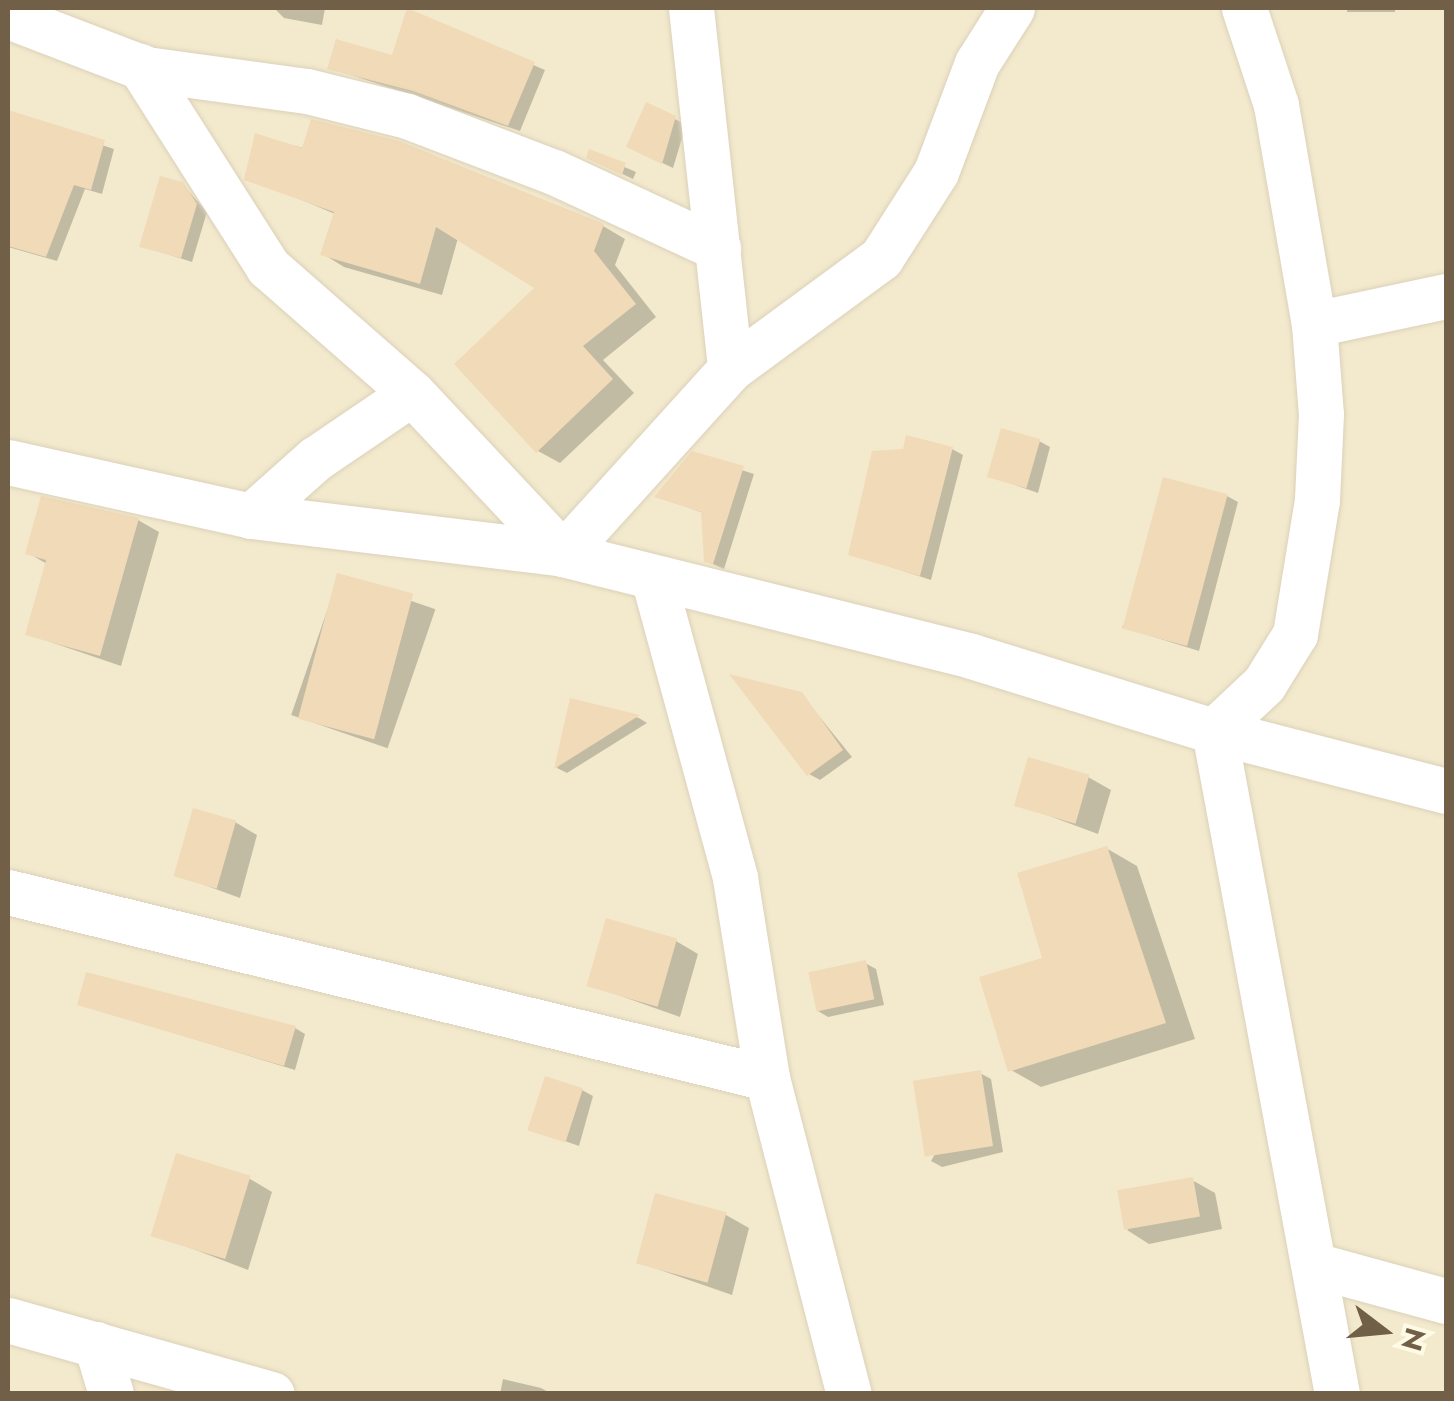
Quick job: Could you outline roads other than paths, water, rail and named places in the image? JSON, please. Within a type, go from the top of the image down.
[{"type":"street","points":[[691,8],[730,370]]},
{"type":"street","points":[[564,554],[730,370],[816,312],[881,258],[902,231],[936,172],[976,63],[1012,8]]},
{"type":"street","points":[[1214,731],[1264,684],[1295,634],[1317,500],[1321,414],[1314,324],[1276,106],[1244,8]]},
{"type":"street","points":[[8,16],[140,66],[307,91],[407,116],[554,172],[718,248]]},
{"type":"street","points":[[140,66],[268,267],[412,393],[564,554]]},
{"type":"street","points":[[1314,324],[1446,296]]},
{"type":"street","points":[[251,516],[315,459],[412,393]]},
{"type":"street","points":[[8,462],[251,516],[564,554],[654,580],[971,656],[1214,731],[1446,791]]},
{"type":"street","points":[[654,580],[734,878],[767,1078],[848,1394]]},
{"type":"street","points":[[1214,731],[1338,1394]]},
{"type":"street","points":[[8,892],[767,1078]]},
{"type":"street","points":[[1314,1265],[1446,1301]]},
{"type":"street","points":[[8,1320],[272,1394]]},
{"type":"street","points":[[96,1344],[111,1394]]}]
